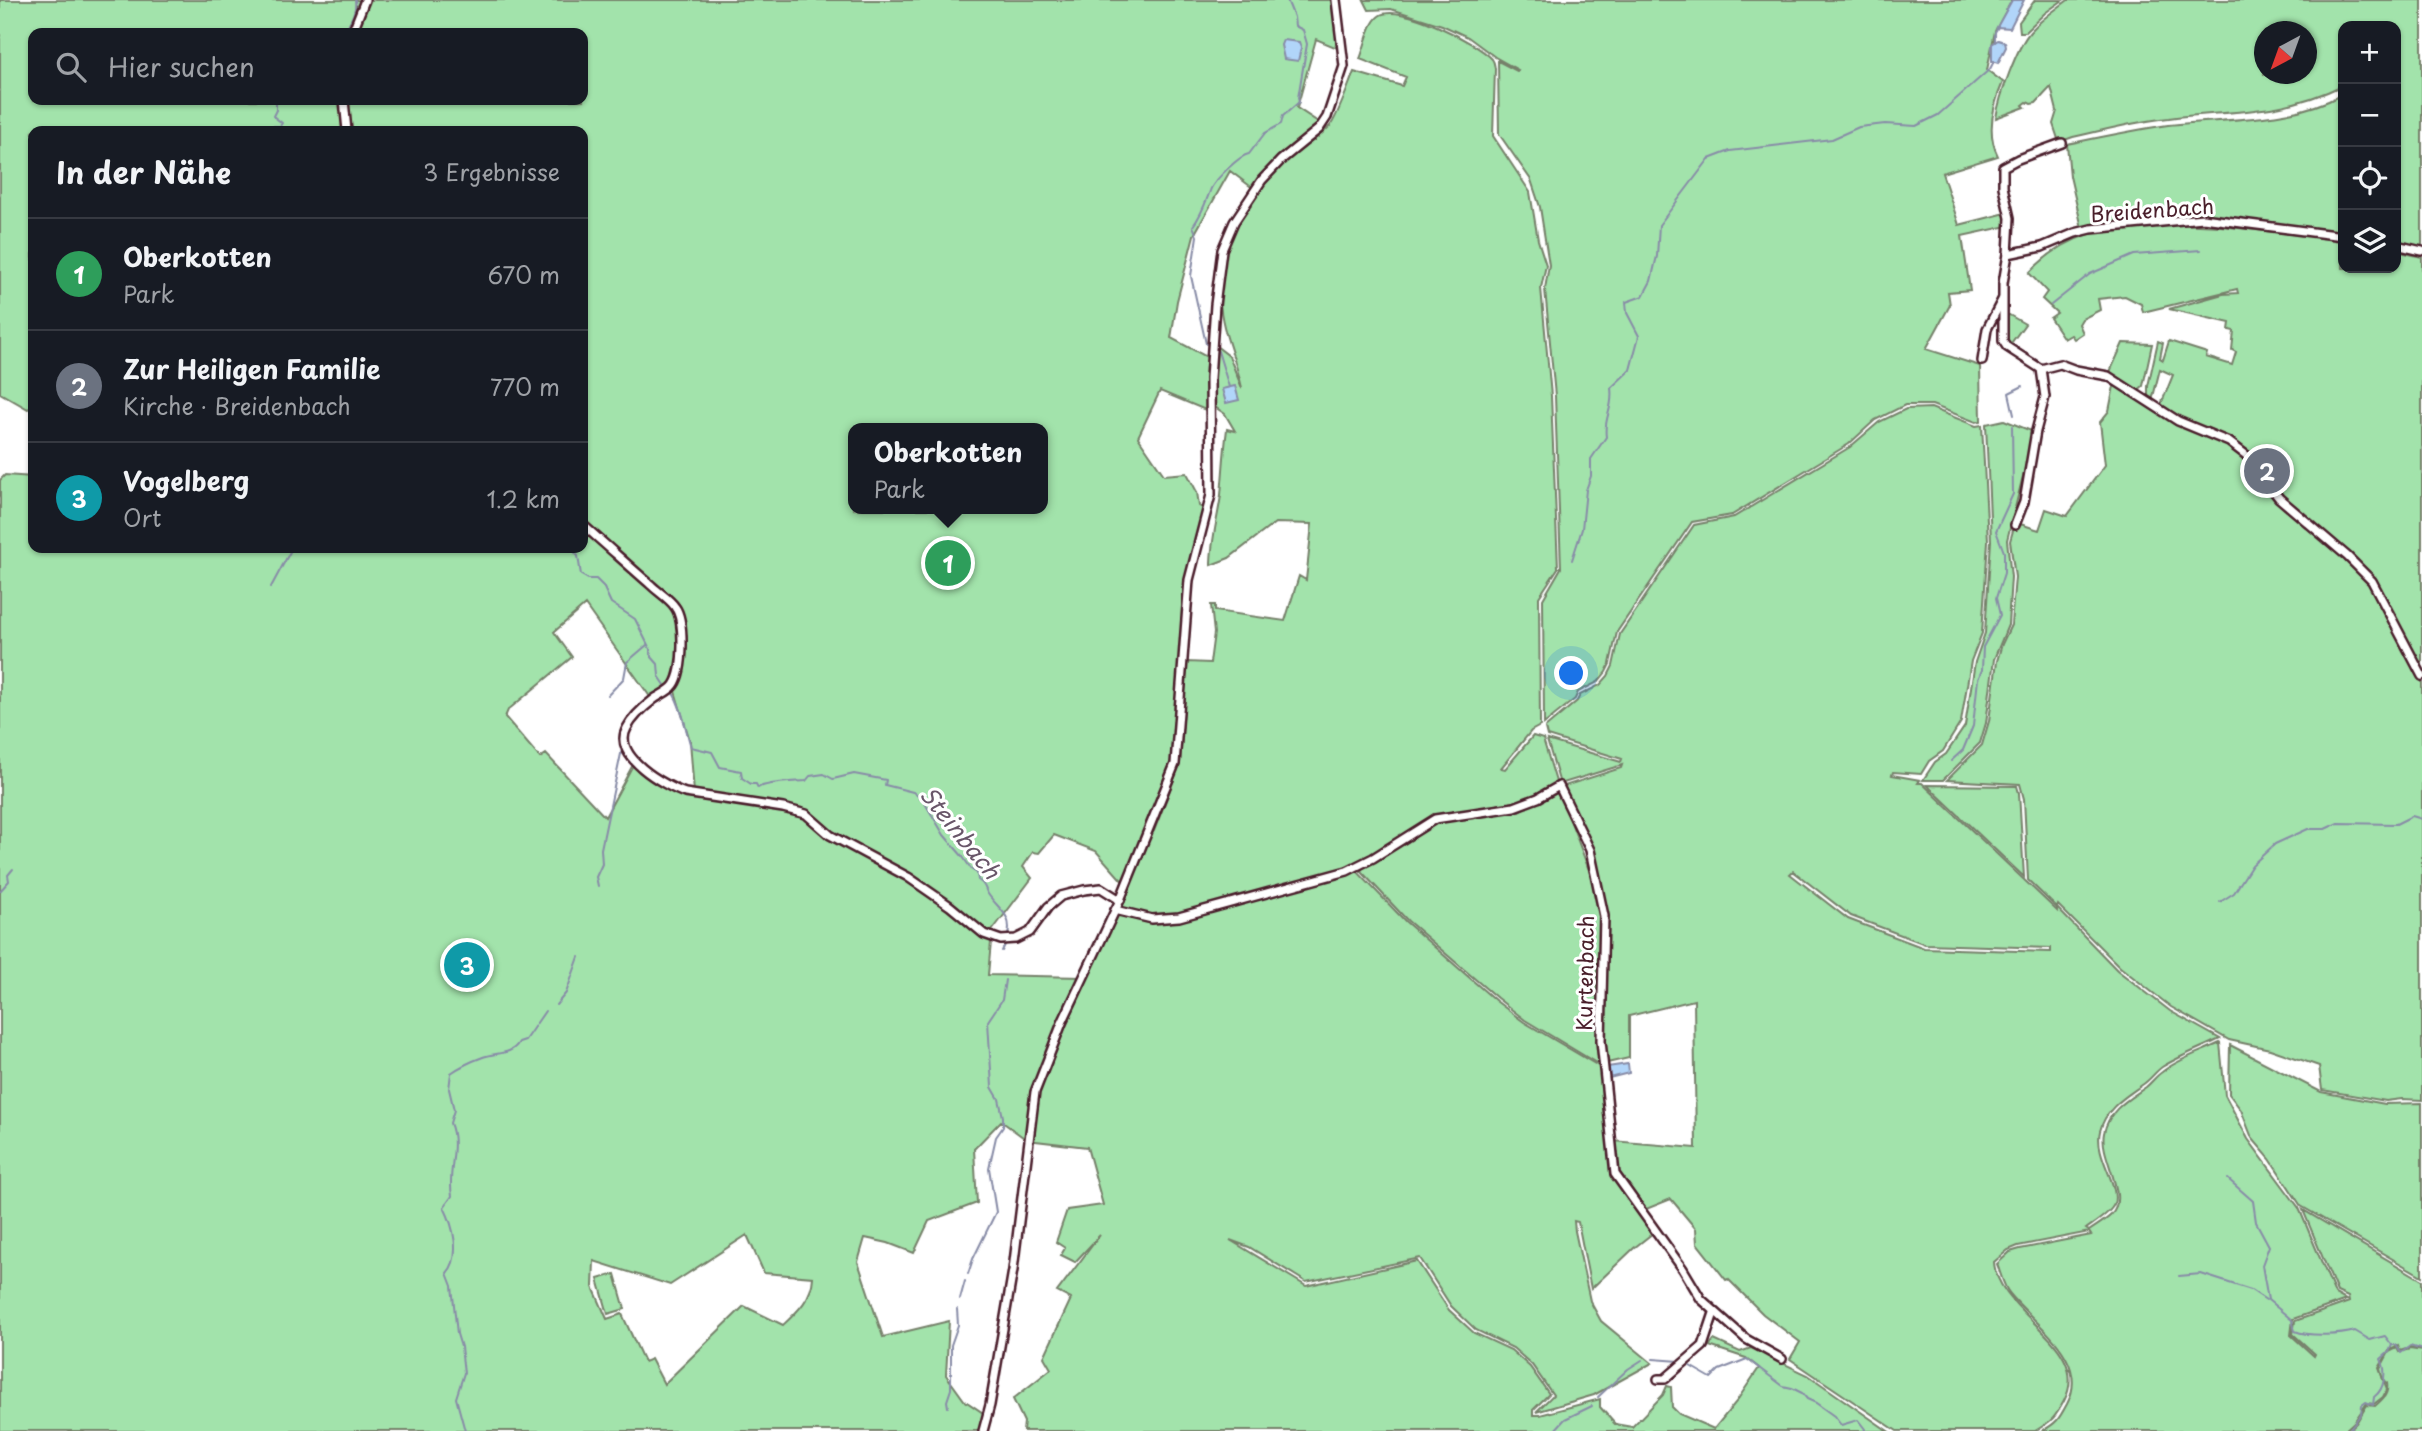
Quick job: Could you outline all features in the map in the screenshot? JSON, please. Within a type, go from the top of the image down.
[{"type":"street","points":[[354,28],[365,0]]},
{"type":"street","points":[[983,1431],[990,1405],[1013,1270],[1035,1092],[1057,1034],[1120,900],[1175,764],[1189,575],[1208,512],[1211,487],[1210,378],[1222,250],[1230,229],[1255,189],[1275,165],[1319,129],[1327,117],[1344,66],[1336,0]]},
{"type":"street","points":[[344,105],[347,126]]},
{"type":"street","points":[[2062,144],[2003,167],[2003,187],[2010,218],[2003,299],[2003,341],[2007,347],[2041,369],[2060,364],[2108,376],[2178,421],[2230,442],[2246,455],[2279,498],[2372,581],[2422,676]]},
{"type":"street","name":"Breidenbach","points":[[2008,254],[2042,247],[2091,229],[2203,218],[2338,235]]},
{"type":"street","points":[[2401,246],[2422,251]]},
{"type":"street","points":[[1982,361],[1987,329],[2003,299]]},
{"type":"street","points":[[2015,525],[2024,502],[2036,431],[2045,397],[2041,369]]},
{"type":"street","points":[[588,529],[676,607],[682,631],[678,678],[673,687],[652,700],[626,728],[630,754],[638,765],[677,790],[802,813],[835,838],[922,885],[980,931],[996,939],[1011,940],[1026,935],[1052,903],[1069,893],[1101,888],[1120,900]]},
{"type":"street","name":"Kurtenbach","points":[[1115,910],[1152,919],[1178,917],[1347,871],[1435,819],[1514,807],[1559,786],[1590,850],[1604,916],[1601,1041],[1615,1174],[1683,1269],[1701,1299],[1746,1339],[1782,1359]]},
{"type":"street","points":[[1658,1379],[1665,1379],[1703,1346],[1714,1313]]},
{"type":"green space","points":[[0,0],[1335,0],[1342,50],[1316,39],[1297,108],[1321,124],[1254,189],[1230,171],[1194,235],[1177,301],[1171,338],[1209,358],[1208,411],[1160,391],[1138,437],[1164,475],[1187,473],[1197,492],[1199,506],[1207,511],[1189,569],[1175,755],[1144,842],[1154,831],[1180,764],[1187,662],[1210,663],[1214,633],[1211,605],[1215,605],[1215,611],[1285,621],[1299,576],[1306,580],[1312,524],[1275,523],[1229,558],[1211,565],[1227,429],[1235,431],[1225,414],[1212,405],[1216,346],[1229,356],[1242,388],[1223,323],[1220,300],[1224,262],[1237,224],[1271,176],[1330,126],[1354,72],[1402,86],[1406,77],[1360,59],[1370,30],[1379,16],[1389,13],[1419,19],[1455,35],[1484,52],[1494,62],[1493,136],[1530,192],[1538,240],[1546,265],[1541,288],[1551,396],[1558,568],[1539,597],[1540,726],[1531,731],[1501,768],[1505,769],[1533,736],[1543,739],[1557,785],[1537,796],[1514,803],[1438,815],[1354,866],[1300,884],[1357,871],[1406,922],[1496,1001],[1524,1022],[1600,1067],[1605,1087],[1614,1174],[1653,1233],[1591,1289],[1578,1222],[1574,1221],[1575,1231],[1590,1301],[1601,1321],[1652,1363],[1594,1395],[1536,1412],[1553,1395],[1532,1365],[1513,1348],[1476,1330],[1451,1306],[1420,1258],[1306,1282],[1249,1247],[1230,1240],[1306,1286],[1417,1261],[1449,1310],[1474,1333],[1511,1350],[1530,1367],[1549,1394],[1533,1410],[1533,1415],[1600,1399],[1600,1407],[1615,1424],[1632,1427],[1663,1395],[1667,1386],[1671,1387],[1672,1407],[1679,1414],[1714,1429],[1759,1368],[1746,1358],[1709,1346],[1714,1340],[1740,1352],[1751,1348],[1808,1375],[1888,1431],[1023,1431],[1024,1422],[1013,1399],[1051,1369],[1044,1357],[1071,1299],[1057,1292],[1100,1235],[1075,1262],[1061,1255],[1065,1248],[1056,1242],[1067,1210],[1103,1205],[1087,1147],[1027,1140],[1001,1121],[974,1149],[977,1203],[929,1221],[914,1253],[865,1238],[858,1262],[883,1337],[949,1321],[946,1375],[964,1400],[986,1415],[980,1431],[0,1431],[0,480],[5,475],[28,477],[28,553],[588,553],[588,126],[28,126],[28,409],[0,393]],"holes":[[[585,605],[653,701],[674,688],[690,741],[694,793],[674,787],[635,761],[605,817],[546,754],[540,758],[505,717],[508,710],[572,657],[554,632]],[[1054,835],[1096,851],[1126,885],[1066,1026],[1057,1034],[1083,977],[988,975],[992,931],[1032,878],[1023,867],[1033,852],[1039,853]],[[747,1235],[764,1273],[813,1277],[807,1298],[783,1325],[744,1306],[664,1384],[651,1359],[644,1362],[622,1314],[607,1319],[593,1287],[594,1261],[670,1285]]]},
{"type":"green space","points":[[1364,0],[2012,0],[1995,31],[1987,70],[2003,82],[1992,119],[1992,138],[1998,156],[1942,173],[1959,225],[2006,213],[2008,226],[1962,236],[1970,290],[1948,292],[1950,305],[1926,349],[1980,366],[1981,421],[1976,422],[1932,405],[1905,405],[1875,420],[1849,444],[1732,515],[1692,522],[1617,632],[1606,672],[1598,682],[1578,692],[1575,699],[1544,724],[1543,599],[1561,568],[1555,396],[1545,289],[1549,265],[1540,207],[1531,180],[1499,134],[1498,61],[1518,70],[1468,37],[1442,25],[1391,9],[1369,10]]},
{"type":"green space","points":[[2035,0],[2063,0],[2025,32],[2020,32],[2019,22]]},
{"type":"green space","points":[[2068,0],[2422,0],[2422,249],[2401,244],[2401,21],[2338,21],[2338,87],[2321,95],[2258,110],[2145,121],[2059,142],[2053,124],[2057,111],[2051,87],[2036,103],[2027,102],[2023,105],[2025,107],[1996,118],[2009,73],[2025,39],[2039,23]]},
{"type":"green space","points":[[2338,96],[2338,233],[2245,221],[2180,217],[2115,221],[2082,228],[2070,176],[2067,144],[2168,125],[2280,115]]},
{"type":"green space","points":[[2175,224],[2221,226],[2338,239],[2338,273],[2401,273],[2401,252],[2422,257],[2422,672],[2376,584],[2292,508],[2270,483],[2277,476],[2265,464],[2260,469],[2233,442],[2210,429],[2190,426],[2160,407],[2173,375],[2160,369],[2152,401],[2148,398],[2158,341],[2163,343],[2160,358],[2163,360],[2169,341],[2207,353],[2206,357],[2232,365],[2236,352],[2232,350],[2234,331],[2229,330],[2230,323],[2169,309],[2223,294],[2238,293],[2237,289],[2143,312],[2141,304],[2125,296],[2098,299],[2100,310],[2082,319],[2079,324],[2083,333],[2074,339],[2071,335],[2064,339],[2050,318],[2057,313],[2042,299],[2047,292],[2029,273],[2046,257],[2079,238],[2096,232]]},
{"type":"green space","points":[[2004,312],[2025,324],[2009,346],[2007,344]]},
{"type":"green space","points":[[2123,343],[2152,344],[2143,386],[2137,391],[2109,374]]},
{"type":"green space","points":[[2115,381],[2177,425],[2209,435],[2232,447],[2244,458],[2278,502],[2344,556],[2368,582],[2390,617],[2422,681],[2422,1100],[2386,1101],[2322,1090],[2319,1066],[2270,1049],[2229,1040],[2171,1007],[2120,967],[2058,905],[2057,908],[2028,880],[2024,799],[2020,784],[1947,780],[1982,745],[1989,721],[1997,661],[2011,625],[2015,577],[2010,541],[2022,499],[2017,523],[2039,530],[2046,509],[2067,516],[2105,465],[2100,422],[2109,411]]},
{"type":"green space","points":[[1931,408],[1976,426],[1982,425],[1988,541],[1982,633],[1971,661],[1961,722],[1943,751],[1929,761],[1921,774],[1893,772],[1892,775],[1920,780],[1918,783],[1922,783],[2057,911],[2057,908],[2117,970],[2170,1011],[2220,1039],[2162,1067],[2116,1104],[2107,1116],[2099,1140],[2103,1160],[2114,1188],[2114,1204],[2106,1214],[2086,1229],[2089,1231],[2103,1221],[2116,1207],[2116,1187],[2104,1143],[2104,1133],[2110,1117],[2168,1067],[2220,1043],[2225,1095],[2248,1139],[2299,1208],[2335,1294],[2346,1300],[2293,1319],[2291,1335],[2314,1356],[2315,1354],[2293,1334],[2295,1321],[2349,1302],[2348,1297],[2337,1292],[2303,1210],[2422,1280],[2422,1350],[2409,1348],[2400,1351],[2398,1346],[2389,1351],[2379,1368],[2387,1389],[2383,1397],[2374,1404],[2367,1403],[2344,1431],[2042,1431],[2057,1420],[2067,1404],[2072,1388],[2072,1372],[2057,1344],[2008,1291],[1997,1264],[2010,1252],[2091,1235],[2089,1232],[2018,1246],[2008,1250],[1994,1262],[1999,1281],[2010,1298],[2056,1346],[2066,1363],[2070,1381],[2064,1401],[2052,1419],[2035,1431],[1897,1431],[1790,1359],[1800,1342],[1763,1314],[1726,1280],[1697,1243],[1696,1229],[1671,1199],[1646,1209],[1655,1230],[1617,1171],[1613,1141],[1696,1148],[1694,1000],[1629,1016],[1629,1058],[1603,1064],[1607,915],[1595,865],[1561,787],[1621,768],[1622,765],[1560,784],[1547,740],[1621,762],[1622,759],[1547,736],[1545,728],[1577,701],[1580,695],[1600,685],[1608,676],[1620,634],[1694,525],[1734,517],[1850,447],[1879,422],[1906,409]],"holes":[[[1793,871],[1851,916],[1925,944],[2051,948],[2051,952],[1924,948],[1848,919],[1790,874]]]},
{"type":"green space","points":[[2004,420],[2034,432],[2007,540],[2011,577],[2008,625],[1994,659],[1986,723],[1980,743],[1943,780],[1923,780],[1935,762],[1946,754],[1965,726],[1975,662],[1985,633],[1991,541],[1986,424]]},
{"type":"green space","points":[[1927,785],[2017,786],[2024,877]]},
{"type":"green space","points":[[1558,788],[1592,878],[1599,912],[1598,1064],[1525,1020],[1497,998],[1408,921],[1361,871],[1364,866],[1435,822],[1462,816],[1519,811]]},
{"type":"green space","points":[[2230,1045],[2321,1092],[2385,1104],[2422,1103],[2422,1276],[2301,1206],[2270,1159],[2252,1138],[2241,1110],[2229,1094]]},
{"type":"green space","points":[[615,1274],[625,1309],[608,1314],[598,1279]]},
{"type":"green space","points":[[2397,1348],[2399,1352],[2410,1349],[2422,1351],[2422,1431],[2347,1431],[2356,1423],[2367,1405],[2375,1406],[2385,1396],[2387,1383],[2383,1380],[2380,1369],[2389,1352]]},
{"type":"water","points":[[2012,0],[2024,0],[2010,28],[1997,27]]},
{"type":"water","points":[[1283,40],[1299,42],[1301,48],[1298,61],[1284,59],[1281,45]]},
{"type":"water","points":[[1998,40],[2005,42],[2006,47],[1998,63],[1992,61],[1992,44]]},
{"type":"water","points":[[1235,386],[1239,400],[1226,403],[1222,389]]},
{"type":"water","points":[[1628,1064],[1629,1073],[1609,1078],[1607,1067]]},
{"type":"waterway","points":[[346,28],[354,13],[355,0]]},
{"type":"waterway","points":[[1206,344],[1191,276],[1197,236],[1193,226],[1216,181],[1233,164],[1249,154],[1265,133],[1281,124],[1283,116],[1299,102],[1307,44],[1303,30],[1295,26],[1287,0]]},
{"type":"waterway","points":[[1995,42],[1998,27]]},
{"type":"waterway","points":[[1572,560],[1582,529],[1586,490],[1591,476],[1591,459],[1606,437],[1611,388],[1630,370],[1639,336],[1627,313],[1626,302],[1643,296],[1651,281],[1657,256],[1659,225],[1709,159],[1730,151],[1832,139],[1859,127],[1885,124],[1916,126],[1938,115],[1990,69],[1994,61]]},
{"type":"waterway","points":[[276,105],[273,116],[282,123],[280,126]]},
{"type":"waterway","points":[[273,126],[280,126]]},
{"type":"waterway","points":[[2051,305],[2090,274],[2134,255],[2201,250]]},
{"type":"waterway","points":[[1218,351],[1229,387]]},
{"type":"waterway","points":[[2014,415],[2009,393],[2023,386]]},
{"type":"waterway","points":[[1951,761],[1963,750],[1973,726],[1983,647],[2000,615],[1996,598],[2004,573],[2004,552],[1996,531],[2013,494],[2012,426]]},
{"type":"waterway","points":[[271,587],[289,553]]},
{"type":"waterway","name":"Steinbach","points":[[575,553],[581,575],[596,579],[603,586],[611,603],[635,619],[651,656],[658,664],[659,676],[665,685]]},
{"type":"waterway","points":[[608,695],[624,678],[627,662],[647,645]]},
{"type":"waterway","name":"Steinbach","points":[[673,693],[682,712],[691,747],[712,752],[720,767],[741,771],[742,778],[756,784],[758,788],[774,783],[806,781],[810,776],[824,774],[833,779],[854,774],[886,780],[885,785],[913,792],[923,800],[944,835],[977,873],[978,880],[1007,917],[1008,935]]},
{"type":"waterway","points":[[598,886],[596,877],[602,864],[601,849],[622,749]]},
{"type":"waterway","name":"Breidenbach","points":[[2220,902],[2234,893],[2252,865],[2275,844],[2308,829],[2325,829],[2338,823],[2396,824],[2412,816],[2422,819]]},
{"type":"waterway","points":[[0,891],[9,881],[8,875],[13,869]]},
{"type":"waterway","name":"Steinbach","points":[[1002,951],[1005,945]]},
{"type":"waterway","points":[[556,1005],[566,993],[579,957]]},
{"type":"waterway","name":"Steinbach","points":[[968,1274],[996,1212],[989,1168],[996,1137],[1003,1127],[1003,1117],[999,1099],[992,1087],[988,1021],[1002,1000],[1005,980]]},
{"type":"waterway","points":[[465,1431],[456,1398],[464,1373],[452,1286],[447,1273],[452,1266],[455,1249],[444,1207],[452,1196],[454,1141],[450,1123],[454,1110],[449,1089],[451,1073],[488,1055],[512,1050],[525,1040],[545,1011]]},
{"type":"waterway","points":[[2228,1179],[2253,1201],[2256,1222],[2269,1246],[2262,1265],[2268,1300],[2292,1320],[2295,1331],[2325,1335],[2355,1331],[2370,1340],[2385,1336],[2392,1345]]},
{"type":"waterway","points":[[2179,1276],[2201,1274],[2251,1290],[2266,1300]]},
{"type":"waterway","name":"Steinbach","points":[[960,1299],[965,1281]]},
{"type":"waterway","name":"Steinbach","points":[[948,1407],[951,1389],[951,1345],[958,1325],[957,1309]]},
{"type":"waterway","points":[[2348,1431],[2361,1414],[2362,1405],[2366,1402],[2373,1405],[2374,1397],[2384,1380],[2381,1359],[2392,1345],[2396,1345],[2401,1353],[2410,1346],[2422,1350]]},
{"type":"waterway","points":[[1653,1359],[1680,1361]]},
{"type":"waterway","points":[[1690,1366],[1711,1378],[1719,1370],[1747,1359],[1783,1386],[1802,1393],[1834,1416],[1841,1425],[1858,1420],[1864,1431]]},
{"type":"waterway","points":[[1598,1397],[1628,1369],[1642,1360]]},
{"type":"waterway","points":[[1554,1431],[1565,1419],[1592,1406]]},
{"type":"place","name":"Zur Heiligen Familie","points":[[2267,471]]},
{"type":"place","name":"Oberkotten","points":[[948,563]]},
{"type":"place","name":"Vogelberg","points":[[467,965]]}]
